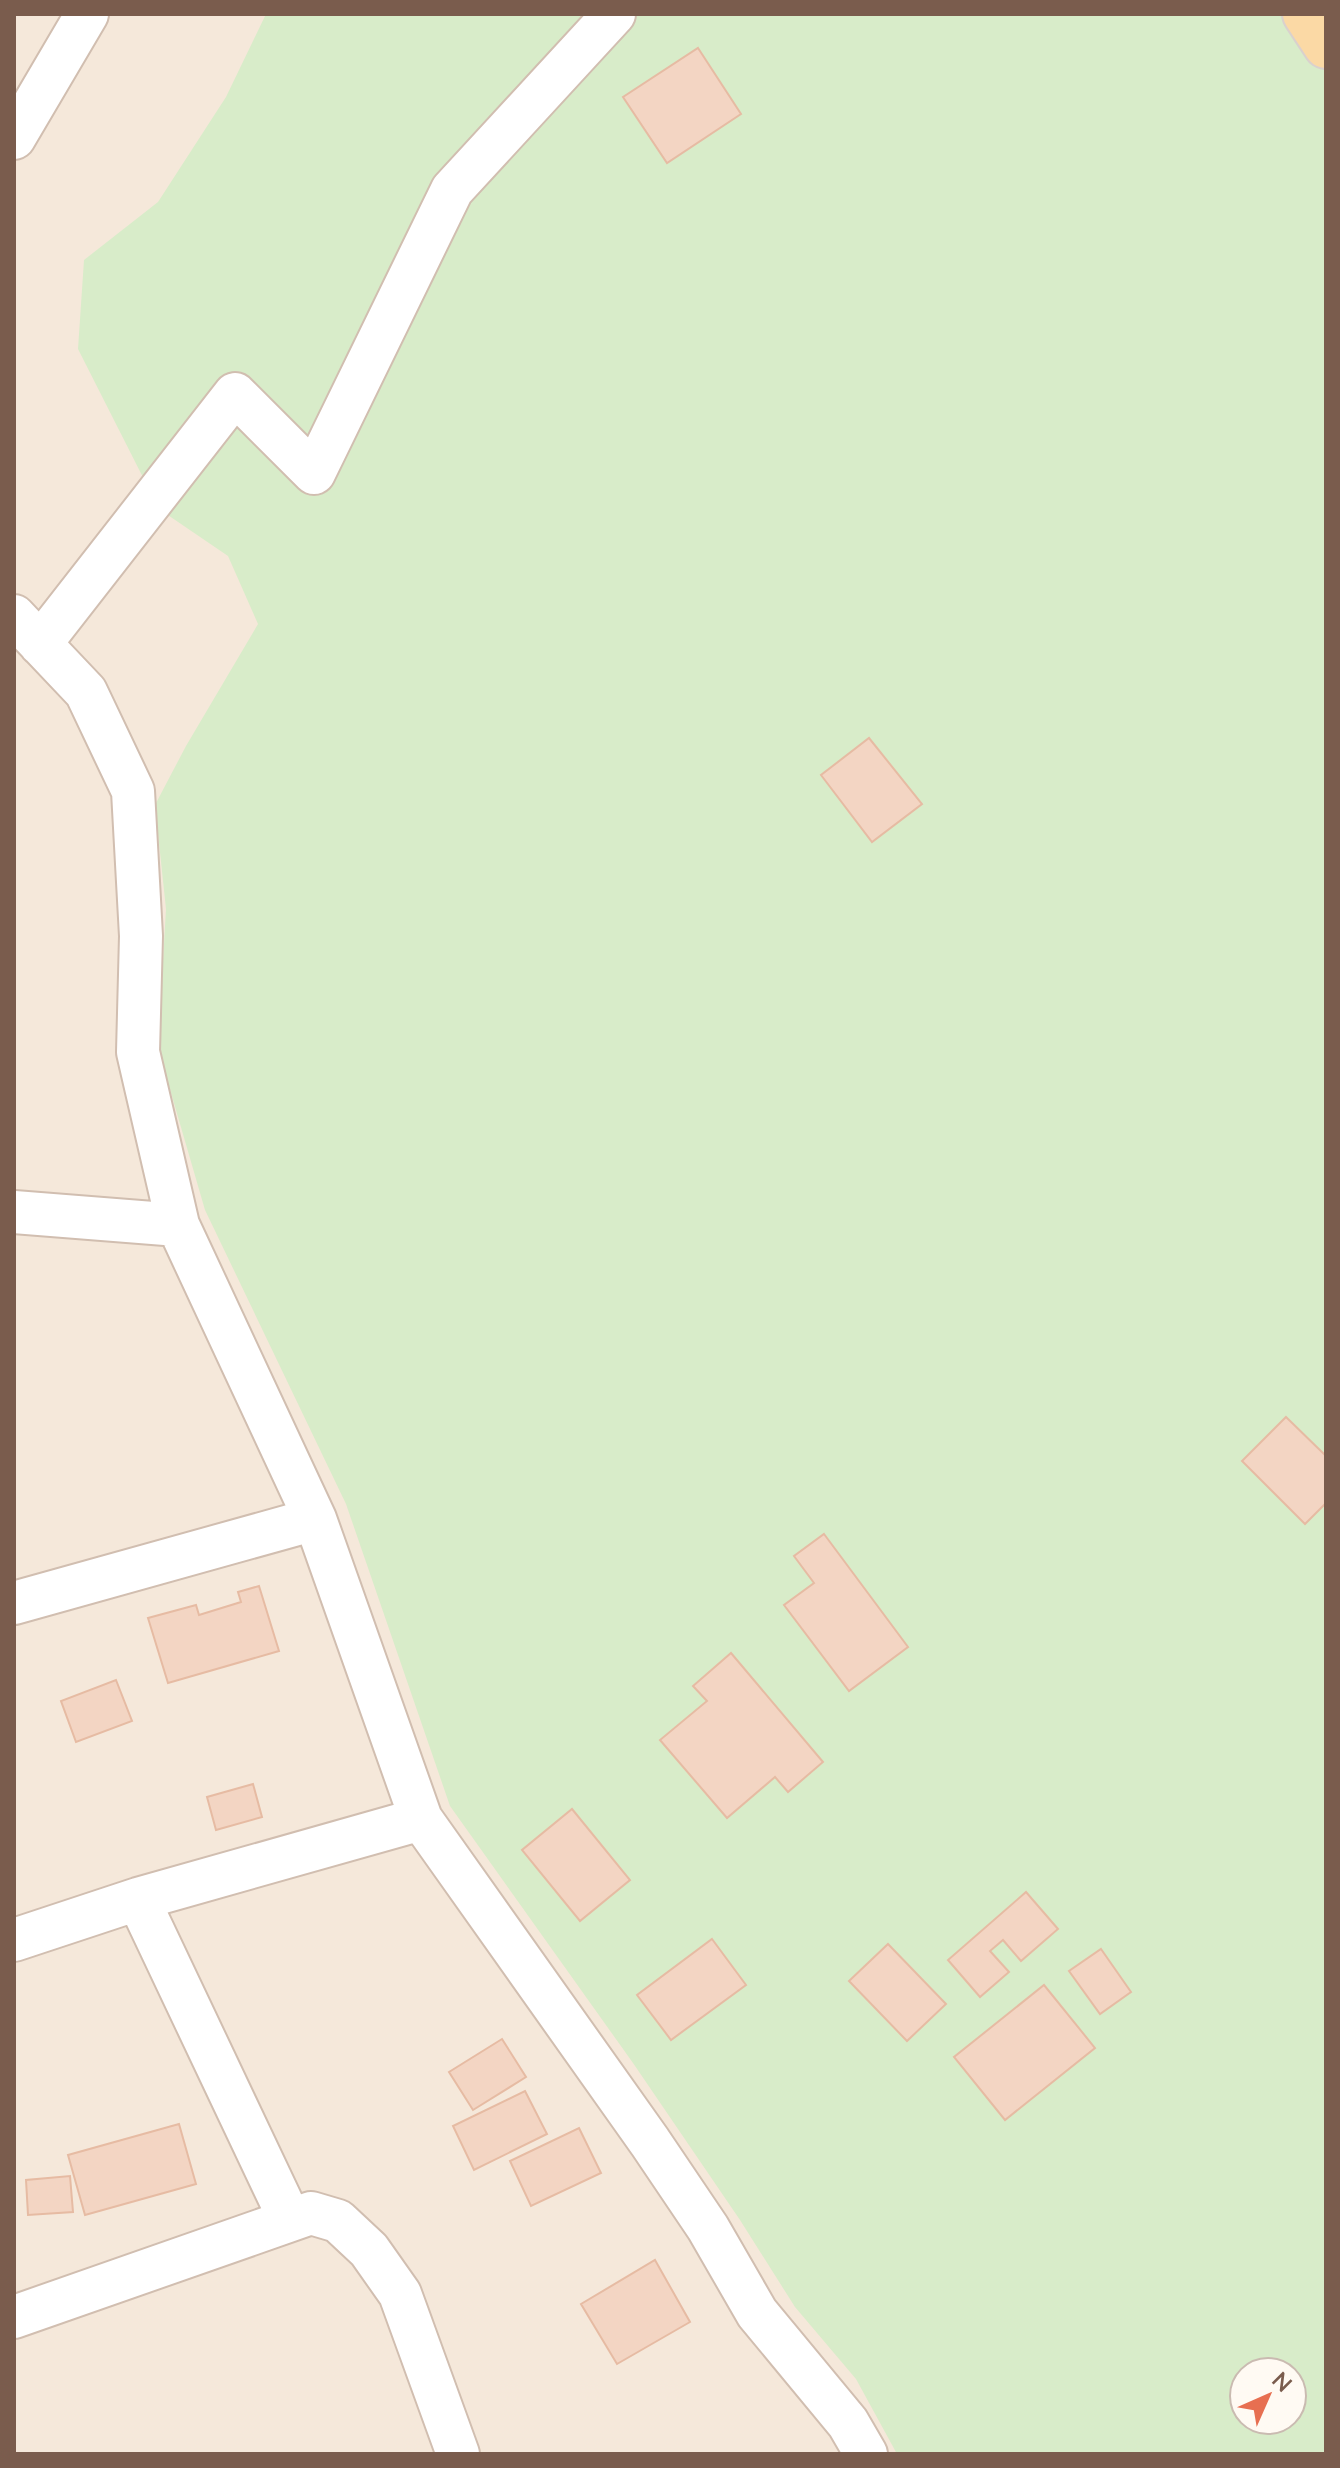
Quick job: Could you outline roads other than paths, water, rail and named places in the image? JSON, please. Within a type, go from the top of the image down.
[{"type":"main road","points":[[1305,14],[1326,46]]},
{"type":"street","points":[[14,138],[87,14]]},
{"type":"street","points":[[614,14],[452,190],[314,473],[235,394],[27,630],[86,692],[133,791],[141,936],[138,1052],[178,1225],[315,1519],[421,1819],[708,2228],[757,2313],[848,2423],[866,2454]]},
{"type":"street","points":[[14,1212],[178,1225]]},
{"type":"street","points":[[14,1603],[315,1519]]},
{"type":"street","points":[[14,1940],[138,1899],[421,1819]]},
{"type":"street","points":[[138,1899],[290,2220]]},
{"type":"street","points":[[14,2317],[311,2213],[338,2221],[369,2250],[400,2294],[458,2454]]}]
